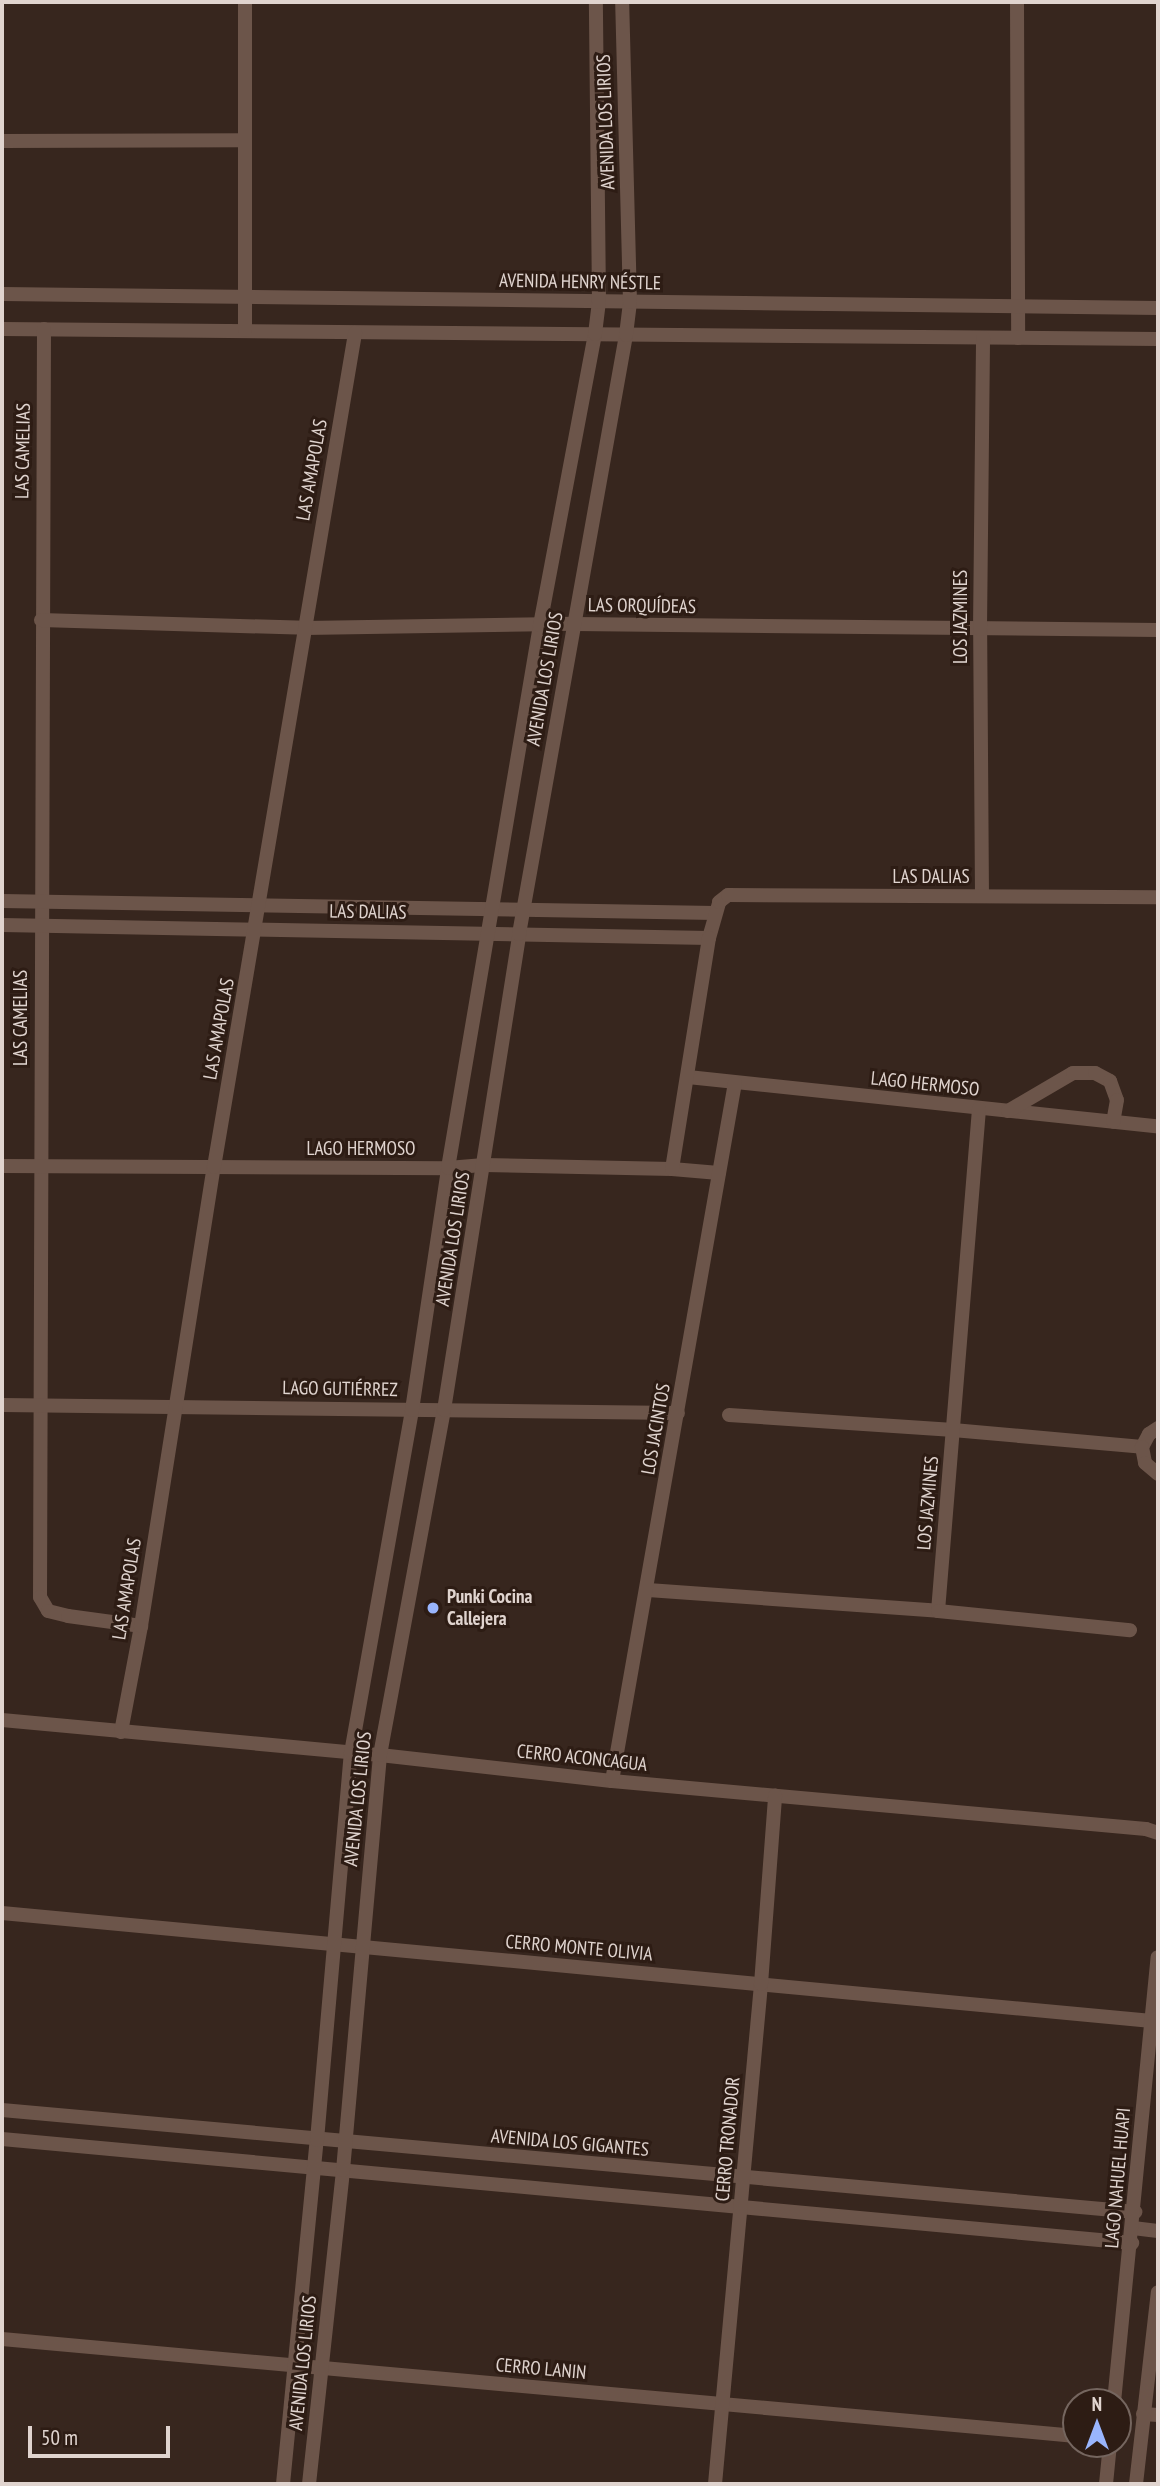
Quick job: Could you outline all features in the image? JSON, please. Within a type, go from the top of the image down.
[{"type":"street","points":[[245,2],[245,330]]},
{"type":"street","name":"AVENIDA LOS LIRIOS","points":[[283,2484],[336,1944],[351,1753],[412,1410],[448,1168],[540,625],[595,334],[598,302],[596,2]]},
{"type":"street","name":"AVENIDA LOS LIRIOS","points":[[309,2484],[345,2143],[380,1755],[444,1410],[523,910],[626,335],[630,302],[622,2]]},
{"type":"street","points":[[1017,2],[1017,338]]},
{"type":"street","points":[[2,141],[244,140]]},
{"type":"street","name":"AVENIDA HENRY NÉSTLE","points":[[2,294],[1158,308]]},
{"type":"street","points":[[2,328],[1158,339]]},
{"type":"street","name":"LAS CAMELIAS","points":[[44,329],[40,902],[40,1597],[48,1611],[141,1626]]},
{"type":"street","name":"LAS AMAPOLAS","points":[[121,1732],[141,1626],[214,1167],[355,333]]},
{"type":"street","name":"LOS JAZMINES","points":[[982,896],[980,629],[983,338]]},
{"type":"street","name":"LAS ORQUÍDEAS","points":[[41,620],[305,628],[574,624],[1158,630]]},
{"type":"street","name":"LAS DALIAS","points":[[2,901],[715,913],[719,902],[728,895],[1158,897]]},
{"type":"street","points":[[672,1169],[715,913]]},
{"type":"street","name":"LAS DALIAS","points":[[2,925],[709,937]]},
{"type":"street","points":[[1008,1111],[1073,1073],[1095,1073],[1110,1081],[1117,1100],[1113,1122]]},
{"type":"street","name":"LAGO HERMOSO","points":[[688,1077],[1158,1126]]},
{"type":"street","name":"LOS JACINTOS","points":[[612,1781],[648,1590],[734,1083]]},
{"type":"street","name":"LOS JAZMINES","points":[[938,1611],[979,1109]]},
{"type":"street","name":"LAGO HERMOSO","points":[[2,1166],[448,1168],[484,1165],[672,1169],[719,1173]]},
{"type":"street","name":"LAGO GUTIÉRREZ","points":[[2,1405],[678,1413]]},
{"type":"street","points":[[729,1415],[953,1430],[1142,1447]]},
{"type":"street","points":[[1158,1428],[1149,1434],[1142,1447],[1145,1463],[1158,1474]]},
{"type":"street","points":[[648,1590],[938,1611],[1129,1630]]},
{"type":"street","name":"CERRO ACONCAGUA","points":[[2,1720],[380,1755],[612,1781],[1146,1829],[1158,1833]]},
{"type":"street","name":"CERRO TRONADOR","points":[[715,2484],[761,1984],[775,1796]]},
{"type":"street","name":"CERRO MONTE OLIVIA","points":[[2,1913],[1152,2021]]},
{"type":"street","name":"LAGO NAHUEL HUAPI","points":[[1116,2388],[1133,2235],[1158,1957]]},
{"type":"street","name":"AVENIDA LOS GIGANTES","points":[[2,2110],[345,2143],[1135,2212]]},
{"type":"street","points":[[2,2139],[741,2207],[1133,2235],[1158,2231]]},
{"type":"street","points":[[1136,2484],[1151,2415],[1158,2292]]},
{"type":"street","name":"CERRO LANIN","points":[[2,2339],[1062,2434]]},
{"type":"street","points":[[1106,2484],[1109,2458]]},
{"type":"place","name":"Punki Cocina Callejera","points":[[433,1608]]}]
